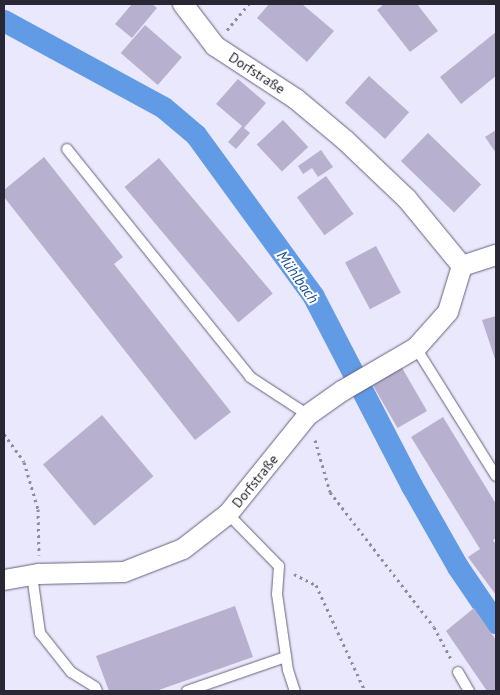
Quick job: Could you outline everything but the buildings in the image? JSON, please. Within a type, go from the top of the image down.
[{"type":"street","name":"Dorfstraße","points":[[183,4],[215,46],[296,99],[345,140],[407,199],[462,266],[448,312],[416,348],[342,391],[308,416],[228,514]]},
{"type":"street","points":[[462,266],[496,255]]},
{"type":"street","points":[[4,580],[35,574],[124,572],[183,549],[228,514]]},
{"type":"lane","points":[[67,149],[250,377],[308,416]]},
{"type":"lane","points":[[416,348],[496,476]]},
{"type":"lane","name":"Dorfstraße","points":[[228,514],[278,566]]},
{"type":"lane","points":[[278,566],[277,594],[286,657],[296,691]]},
{"type":"lane","points":[[35,574],[40,633],[71,672],[95,687],[97,691]]},
{"type":"lane","points":[[187,691],[286,657]]},
{"type":"lane","points":[[458,672],[469,691]]},
{"type":"path","points":[[215,46],[249,4]]},
{"type":"path","points":[[308,416],[330,492],[434,627],[458,672]]},
{"type":"path","points":[[4,434],[24,462],[38,509],[35,574]]},
{"type":"path","points":[[278,566],[316,585],[366,691]]},
{"type":"waterway","name":"Mühlbach","points":[[4,21],[164,108],[196,135],[314,297],[412,486],[458,567],[496,623]]}]
